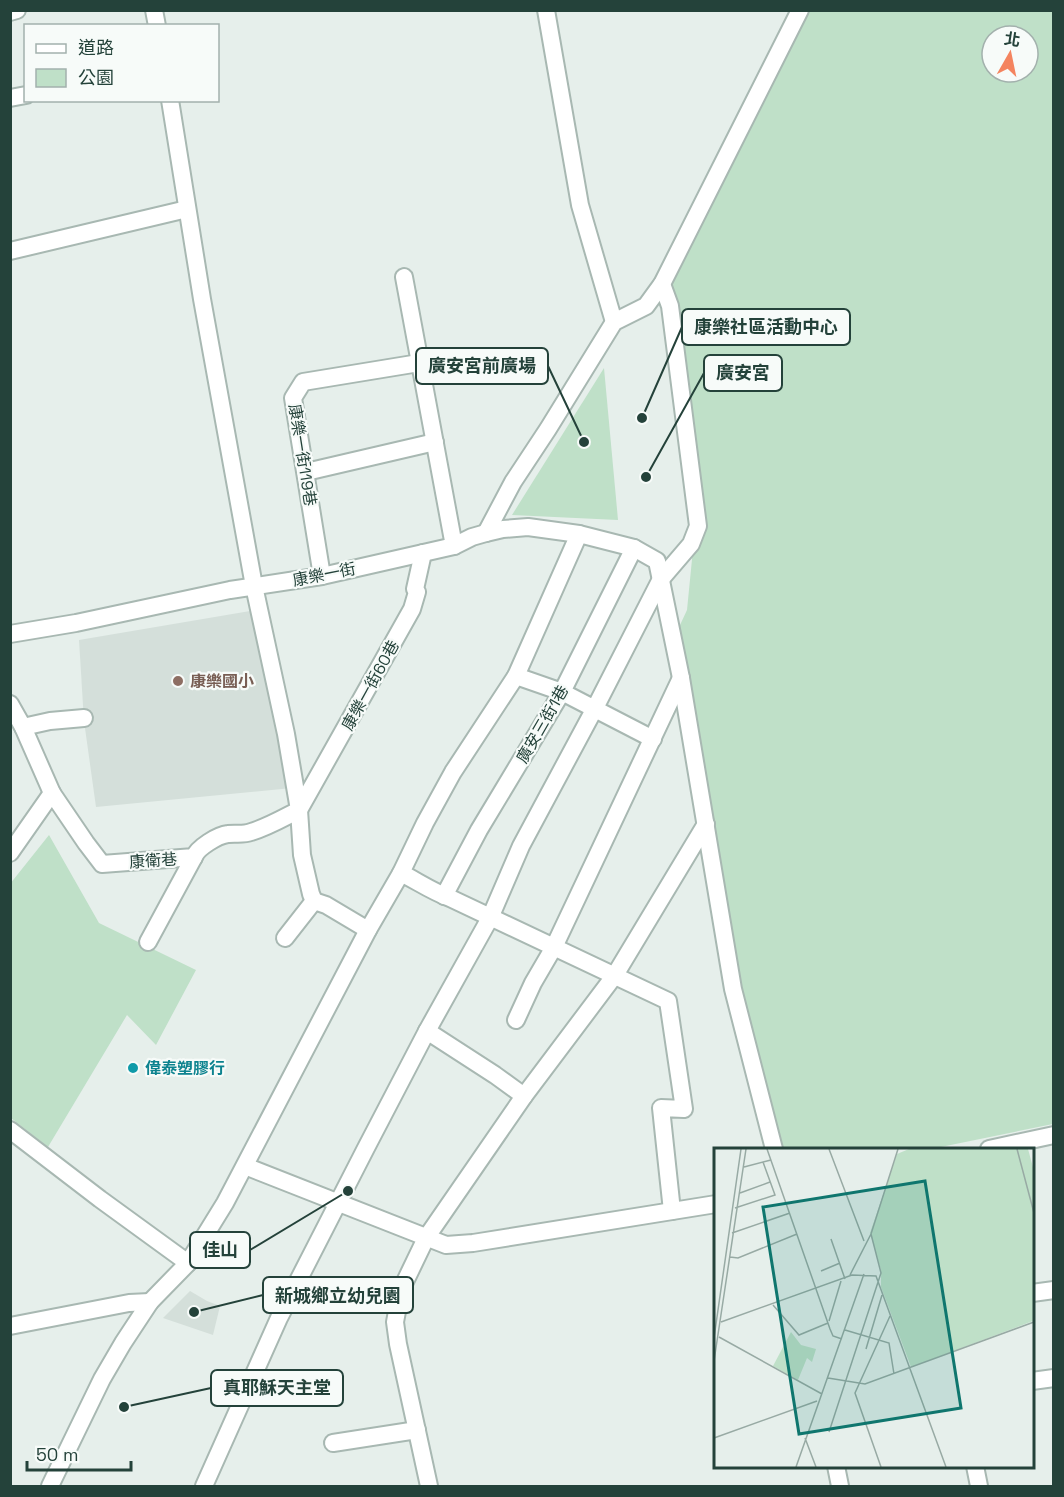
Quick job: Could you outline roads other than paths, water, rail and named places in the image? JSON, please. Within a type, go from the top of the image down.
[{"type":"street","points":[[10,12],[17,10]]},
{"type":"street","points":[[546,10],[580,205],[614,322]]},
{"type":"street","points":[[486,533],[513,482],[614,322],[646,306],[662,284],[800,10]]},
{"type":"street","points":[[170,102],[202,299],[254,586],[299,810],[302,855],[311,894],[314,900],[368,930]]},
{"type":"street","points":[[10,251],[187,209]]},
{"type":"street","points":[[404,277],[454,546]]},
{"type":"street","points":[[204,1486],[279,1318],[427,1031],[490,918],[521,846],[661,579],[692,544],[698,526],[670,306],[662,284]]},
{"type":"street","name":"康樂一街119巷","points":[[322,576],[293,398],[303,382],[420,363]]},
{"type":"street","points":[[306,472],[435,442]]},
{"type":"street","name":"康樂一街","points":[[10,634],[76,623],[173,601],[322,576],[454,546],[472,537],[503,529],[528,527],[579,534],[634,548]]},
{"type":"street","points":[[50,1486],[102,1379],[123,1343],[150,1302],[188,1263],[225,1203],[453,772],[516,676],[579,534]]},
{"type":"street","points":[[634,548],[657,561],[681,678],[733,989],[774,1148]]},
{"type":"street","name":"廣安三街1巷","points":[[444,896],[479,830],[562,692],[634,548]]},
{"type":"street","name":"康樂一街60巷","points":[[299,810],[412,609],[423,554]]},
{"type":"street","points":[[516,676],[562,692],[653,739]]},
{"type":"street","points":[[516,1020],[533,983],[554,947],[681,678]]},
{"type":"street","points":[[10,704],[23,727],[52,793],[10,853]]},
{"type":"street","points":[[23,727],[50,721],[84,718]]},
{"type":"street","name":"康衛巷","points":[[52,793],[102,864],[194,857],[195,851],[221,836],[245,835],[299,810]]},
{"type":"street","points":[[429,1486],[401,1363],[395,1322],[401,1290],[426,1238],[524,1096],[615,975],[706,824]]},
{"type":"street","points":[[148,942],[194,857]]},
{"type":"street","points":[[401,873],[444,896],[668,1001],[684,1109],[661,1108],[672,1211]]},
{"type":"street","points":[[285,938],[314,900]]},
{"type":"street","points":[[427,1031],[524,1096]]},
{"type":"street","points":[[10,1131],[188,1263]]},
{"type":"street","points":[[994,1148],[1053,1135]]},
{"type":"street","points":[[245,1166],[446,1245],[473,1243],[714,1204]]},
{"type":"street","points":[[1034,1293],[1053,1290]]},
{"type":"street","points":[[10,1326],[129,1303],[150,1302]]},
{"type":"street","points":[[1034,1381],[1053,1378]]},
{"type":"street","points":[[333,1443],[417,1430]]},
{"type":"street","points":[[836,1467],[840,1486]]},
{"type":"street","points":[[975,1467],[979,1486]]},
{"type":"place","name":"康樂社區活動中心","points":[[642,418]]},
{"type":"place","name":"廣安宮前廣場","points":[[584,442]]},
{"type":"place","name":"廣安宮","points":[[646,477]]},
{"type":"place","name":"康樂國小","points":[[178,681]]},
{"type":"place","name":"偉泰塑膠行","points":[[133,1068]]},
{"type":"place","name":"佳山","points":[[348,1191]]},
{"type":"place","name":"新城鄉立幼兒園","points":[[194,1312]]},
{"type":"place","name":"真耶穌天主堂","points":[[124,1407]]}]
